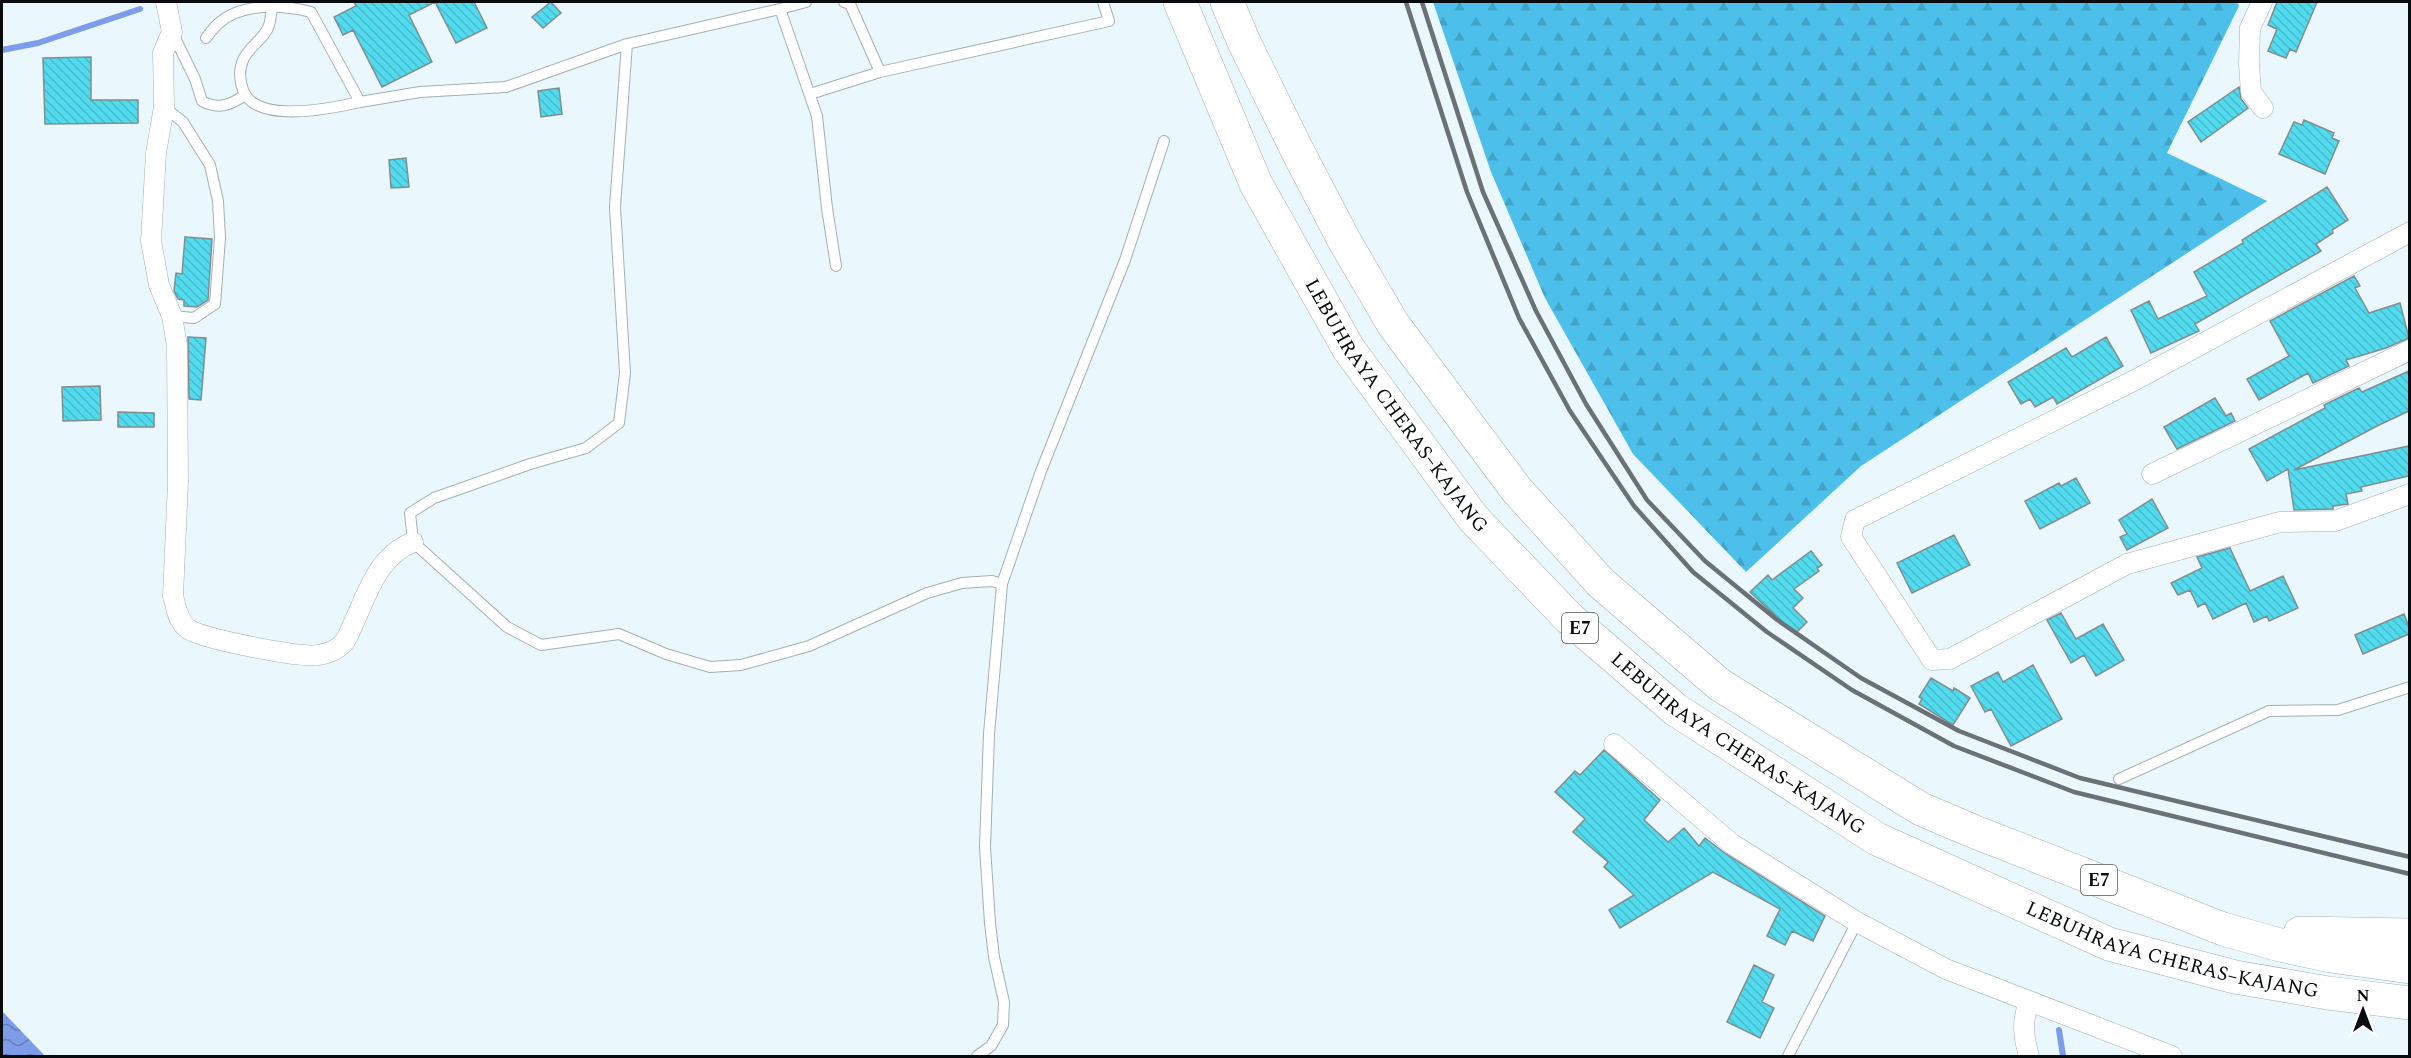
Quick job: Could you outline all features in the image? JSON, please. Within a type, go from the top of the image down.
[{"type":"highway","name":"LEBUHRAYA CHERAS–KAJANG","points":[[1179,2],[1256,184],[1348,348],[1473,518],[1569,618],[1676,710],[1878,838],[2109,944],[2235,977],[2328,993],[2409,1003]]},
{"type":"highway","name":"LEBUHRAYA CHERAS–KAJANG","points":[[1227,2],[1298,152],[1344,240],[1393,324],[1516,489],[1601,583],[1720,685],[1921,809],[1975,832],[2223,928],[2280,945],[2331,956],[2409,967]]},
{"type":"highway","points":[[2223,928],[2313,934],[2409,935]]},
{"type":"highway","points":[[2235,977],[2409,1025]]},
{"type":"street","points":[[166,2],[172,33],[163,53],[164,108],[156,153],[152,241],[159,285],[172,316],[178,372],[178,460],[173,596],[177,614],[187,628],[202,635],[299,655],[332,652],[345,641],[377,573],[388,557],[399,548],[413,542]]},
{"type":"street","points":[[2262,2],[2250,28],[2249,64],[2251,92],[2263,108]]},
{"type":"street","points":[[2409,232],[2134,380],[1855,520],[1851,537],[1932,660],[1950,659],[2127,564],[2280,522],[2335,521],[2409,494]]},
{"type":"street","points":[[2152,474],[2409,350]]},
{"type":"street","points":[[1614,744],[1732,844],[1857,922],[1946,969],[2172,1056]]},
{"type":"street","points":[[2028,1056],[2024,1038],[2024,1016],[2029,1001]]},
{"type":"lane","points":[[272,7],[269,27],[244,57],[240,69],[240,82],[244,95],[256,104],[294,112],[314,111],[420,92],[506,87],[627,44],[806,2]]},
{"type":"lane","points":[[844,2],[850,4],[880,72]]},
{"type":"lane","points":[[810,94],[880,72],[1109,21],[1103,2]]},
{"type":"lane","points":[[207,38],[219,22],[242,11],[295,4],[311,12],[360,102]]},
{"type":"lane","points":[[780,9],[817,116],[827,208],[837,266]]},
{"type":"lane","points":[[172,33],[195,79],[202,101],[212,106],[233,104],[244,95]]},
{"type":"lane","points":[[627,44],[615,207],[625,373],[619,423],[586,448],[530,464],[434,498],[410,513],[413,542],[507,627],[541,645],[619,633],[666,654],[711,667],[741,665],[809,646],[927,592],[962,583],[992,581],[1002,584]]},
{"type":"lane","points":[[164,108],[183,122],[210,165],[218,201],[220,238],[215,304],[194,318],[172,316]]},
{"type":"lane","points":[[977,1056],[991,1046],[1003,1025],[1004,1002],[994,957],[990,923],[986,847],[989,734],[1002,584],[1041,471],[1125,260],[1164,141]]},
{"type":"lane","points":[[2119,779],[2269,711],[2338,710],[2409,687]]},
{"type":"lane","points":[[1788,1056],[1857,922]]},
{"type":"green space","points":[[1433,2],[2237,2],[2239,6],[2167,153],[2267,201],[1861,466],[1746,572],[1633,454],[1545,298],[1491,172]]},
{"type":"water","points":[[2,1011],[45,1056],[2,1056]]},
{"type":"building","points":[[354,2],[435,2],[409,15],[432,62],[382,87],[353,30],[343,35],[334,17],[356,6]]},
{"type":"building","points":[[435,2],[474,2],[487,28],[456,43]]},
{"type":"building","points":[[551,2],[561,13],[543,28],[532,17]]},
{"type":"building","points":[[2277,2],[2317,2],[2296,52],[2290,49],[2286,58],[2268,51],[2277,29],[2268,25]]},
{"type":"building","points":[[91,57],[91,100],[138,100],[138,123],[45,124],[43,58]]},
{"type":"building","points":[[2239,87],[2241,99],[2248,108],[2201,142],[2188,122]]},
{"type":"building","points":[[559,88],[562,114],[541,117],[538,91]]},
{"type":"building","points":[[2304,120],[2334,133],[2332,138],[2339,141],[2325,174],[2279,154],[2294,122],[2302,125]]},
{"type":"building","points":[[406,158],[409,187],[391,188],[389,160]]},
{"type":"building","points":[[2327,187],[2348,220],[2316,244],[2321,251],[2195,324],[2199,331],[2151,353],[2131,310],[2149,301],[2158,319],[2207,296],[2194,272],[2243,243],[2242,240]]},
{"type":"building","points":[[185,237],[212,239],[208,300],[197,307],[184,306],[184,300],[178,299],[174,291],[176,273],[182,274]]},
{"type":"building","points":[[2354,276],[2360,286],[2355,288],[2369,313],[2400,303],[2409,338],[2386,348],[2346,360],[2349,366],[2313,383],[2308,373],[2259,400],[2247,379],[2289,356],[2270,321]]},
{"type":"building","points":[[188,337],[206,338],[201,400],[189,399]]},
{"type":"building","points":[[2106,337],[2123,366],[2057,404],[2053,397],[2035,407],[2030,399],[2021,404],[2008,382],[2066,348],[2072,357]]},
{"type":"building","points":[[2409,371],[2409,411],[2294,470],[2409,446],[2409,476],[2361,487],[2362,491],[2346,494],[2348,504],[2333,506],[2333,509],[2294,510],[2288,469],[2267,481],[2249,449],[2325,408],[2324,405],[2359,388],[2362,392]]},
{"type":"building","points":[[100,386],[101,420],[63,421],[62,387]]},
{"type":"building","points":[[2215,398],[2226,416],[2231,413],[2235,421],[2177,449],[2164,427]]},
{"type":"building","points":[[118,412],[154,413],[154,427],[118,427]]},
{"type":"building","points":[[2076,478],[2090,503],[2040,529],[2025,501],[2059,483],[2061,486]]},
{"type":"building","points":[[2152,499],[2168,528],[2127,550],[2120,537],[2127,534],[2119,520]]},
{"type":"building","points":[[1954,535],[1970,565],[1912,593],[1897,563]]},
{"type":"building","points":[[2230,548],[2250,591],[2283,576],[2298,608],[2269,621],[2267,616],[2254,622],[2246,603],[2213,619],[2205,603],[2198,607],[2190,590],[2178,595],[2171,583],[2202,568],[2197,557]]},
{"type":"building","points":[[1811,551],[1822,565],[1817,568],[1819,571],[1794,589],[1803,598],[1793,608],[1807,622],[1795,634],[1750,592],[1768,575],[1772,580]]},
{"type":"building","points":[[2061,613],[2076,639],[2103,624],[2124,660],[2096,676],[2084,655],[2071,663],[2047,620]]},
{"type":"building","points":[[2404,614],[2409,634],[2363,654],[2355,635]]},
{"type":"building","points":[[2033,665],[2062,719],[2011,746],[1991,709],[1985,712],[1971,686],[1998,672],[2003,682]]},
{"type":"building","points":[[1931,678],[1970,698],[1953,725],[1919,704],[1922,699],[1919,697]]},
{"type":"building","points":[[1604,750],[1660,800],[1644,820],[1668,842],[1684,828],[1699,846],[1705,838],[1726,854],[1825,916],[1813,941],[1792,931],[1785,945],[1767,936],[1780,909],[1713,872],[1620,928],[1609,910],[1634,895],[1604,867],[1608,862],[1573,832],[1585,819],[1555,792],[1575,771],[1580,775]]},
{"type":"building","points":[[1754,965],[1774,975],[1762,1002],[1774,1008],[1760,1038],[1727,1022]]},
{"type":"waterway","points":[[2,50],[38,43],[140,9]]},
{"type":"waterway","points":[[2059,1030],[2063,1056]]},
{"type":"railway","points":[[1406,2],[1467,192],[1519,318],[1570,411],[1634,506],[1693,572],[1767,632],[1852,690],[1954,746],[2074,792],[2410,874]]},
{"type":"railway","points":[[1422,2],[1483,192],[1536,311],[1586,404],[1647,500],[1705,561],[1776,619],[1861,678],[1959,731],[2080,778],[2410,857]]}]
